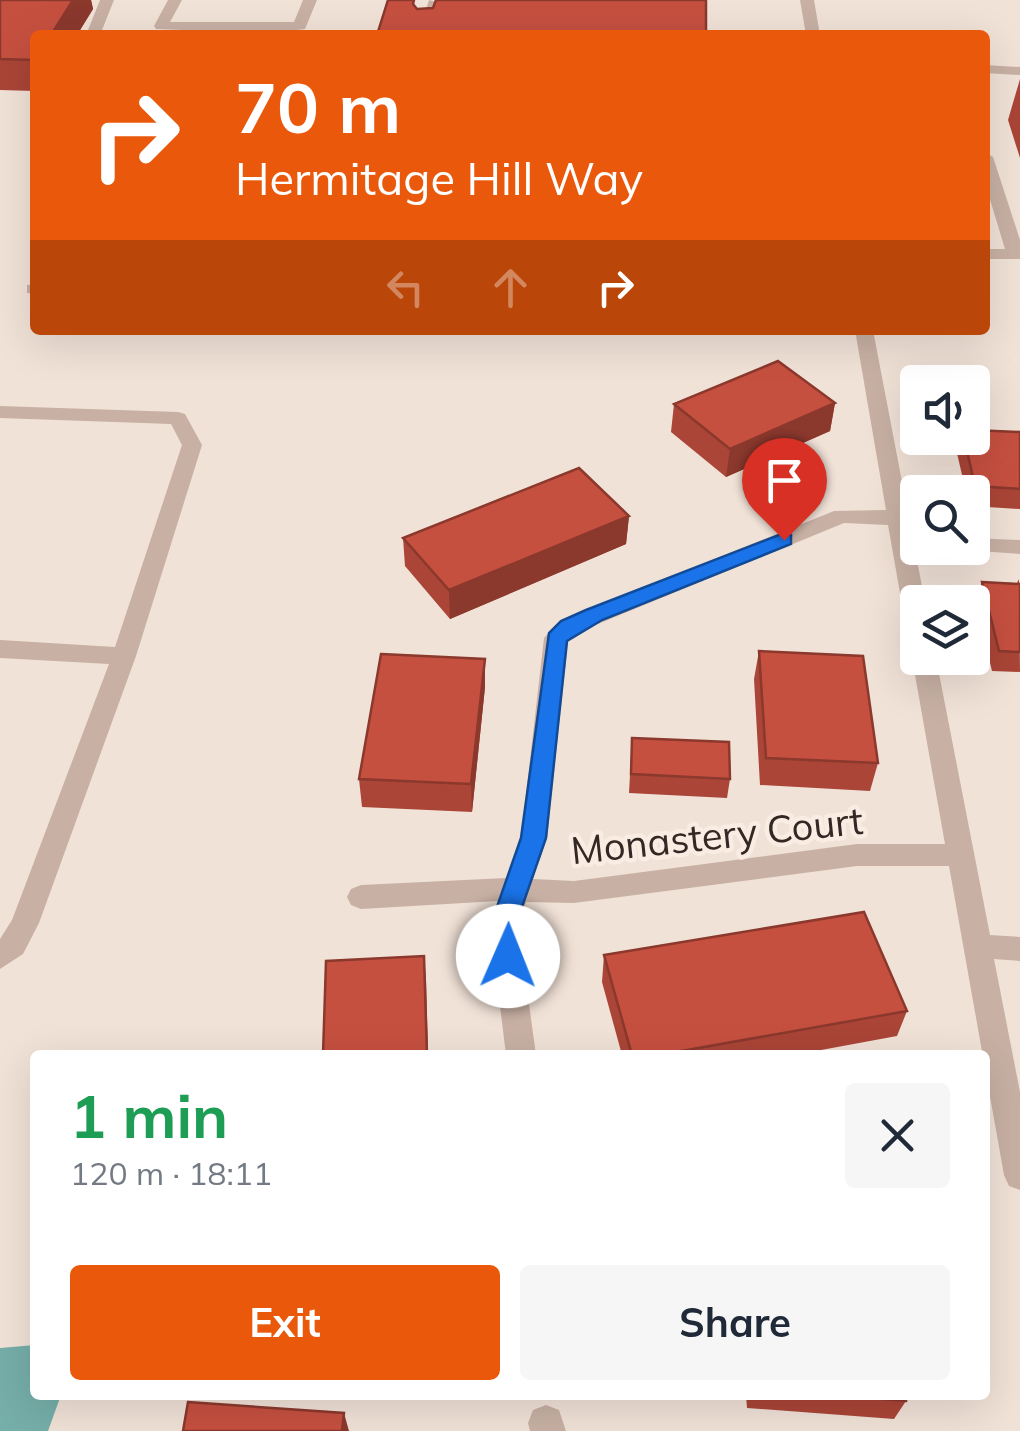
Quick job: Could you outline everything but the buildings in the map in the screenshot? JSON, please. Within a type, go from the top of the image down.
[{"type":"street","points":[[95,30],[107,0]]},
{"type":"street","points":[[157,30],[175,0]]},
{"type":"street","points":[[274,30],[300,26],[310,0]]},
{"type":"street","points":[[807,0],[812,30]]},
{"type":"street","points":[[427,30],[440,2]]},
{"type":"street","points":[[990,69],[1020,71]]},
{"type":"street","points":[[990,172],[1018,255],[990,254]]},
{"type":"street","points":[[865,335],[900,509]]},
{"type":"street","points":[[0,412],[178,418],[192,445],[124,656],[24,923],[13,944],[0,957]]},
{"type":"street","points":[[521,1050],[504,924],[534,838],[556,638],[568,626],[842,516],[900,533]]},
{"type":"street","points":[[990,546],[1020,547]]},
{"type":"street","points":[[0,650],[124,656]]},
{"type":"street","points":[[927,675],[1020,1175]]},
{"type":"street","name":"Monastery Court","points":[[361,897],[515,890],[574,892],[857,855],[963,855]]},
{"type":"street","points":[[979,946],[1020,949]]},
{"type":"water","points":[[30,1345],[30,1400],[59,1400],[48,1431],[0,1431],[0,1348]]},
{"type":"route","points":[[508,956],[504,924],[534,838],[556,638],[568,626],[784,540]]}]
